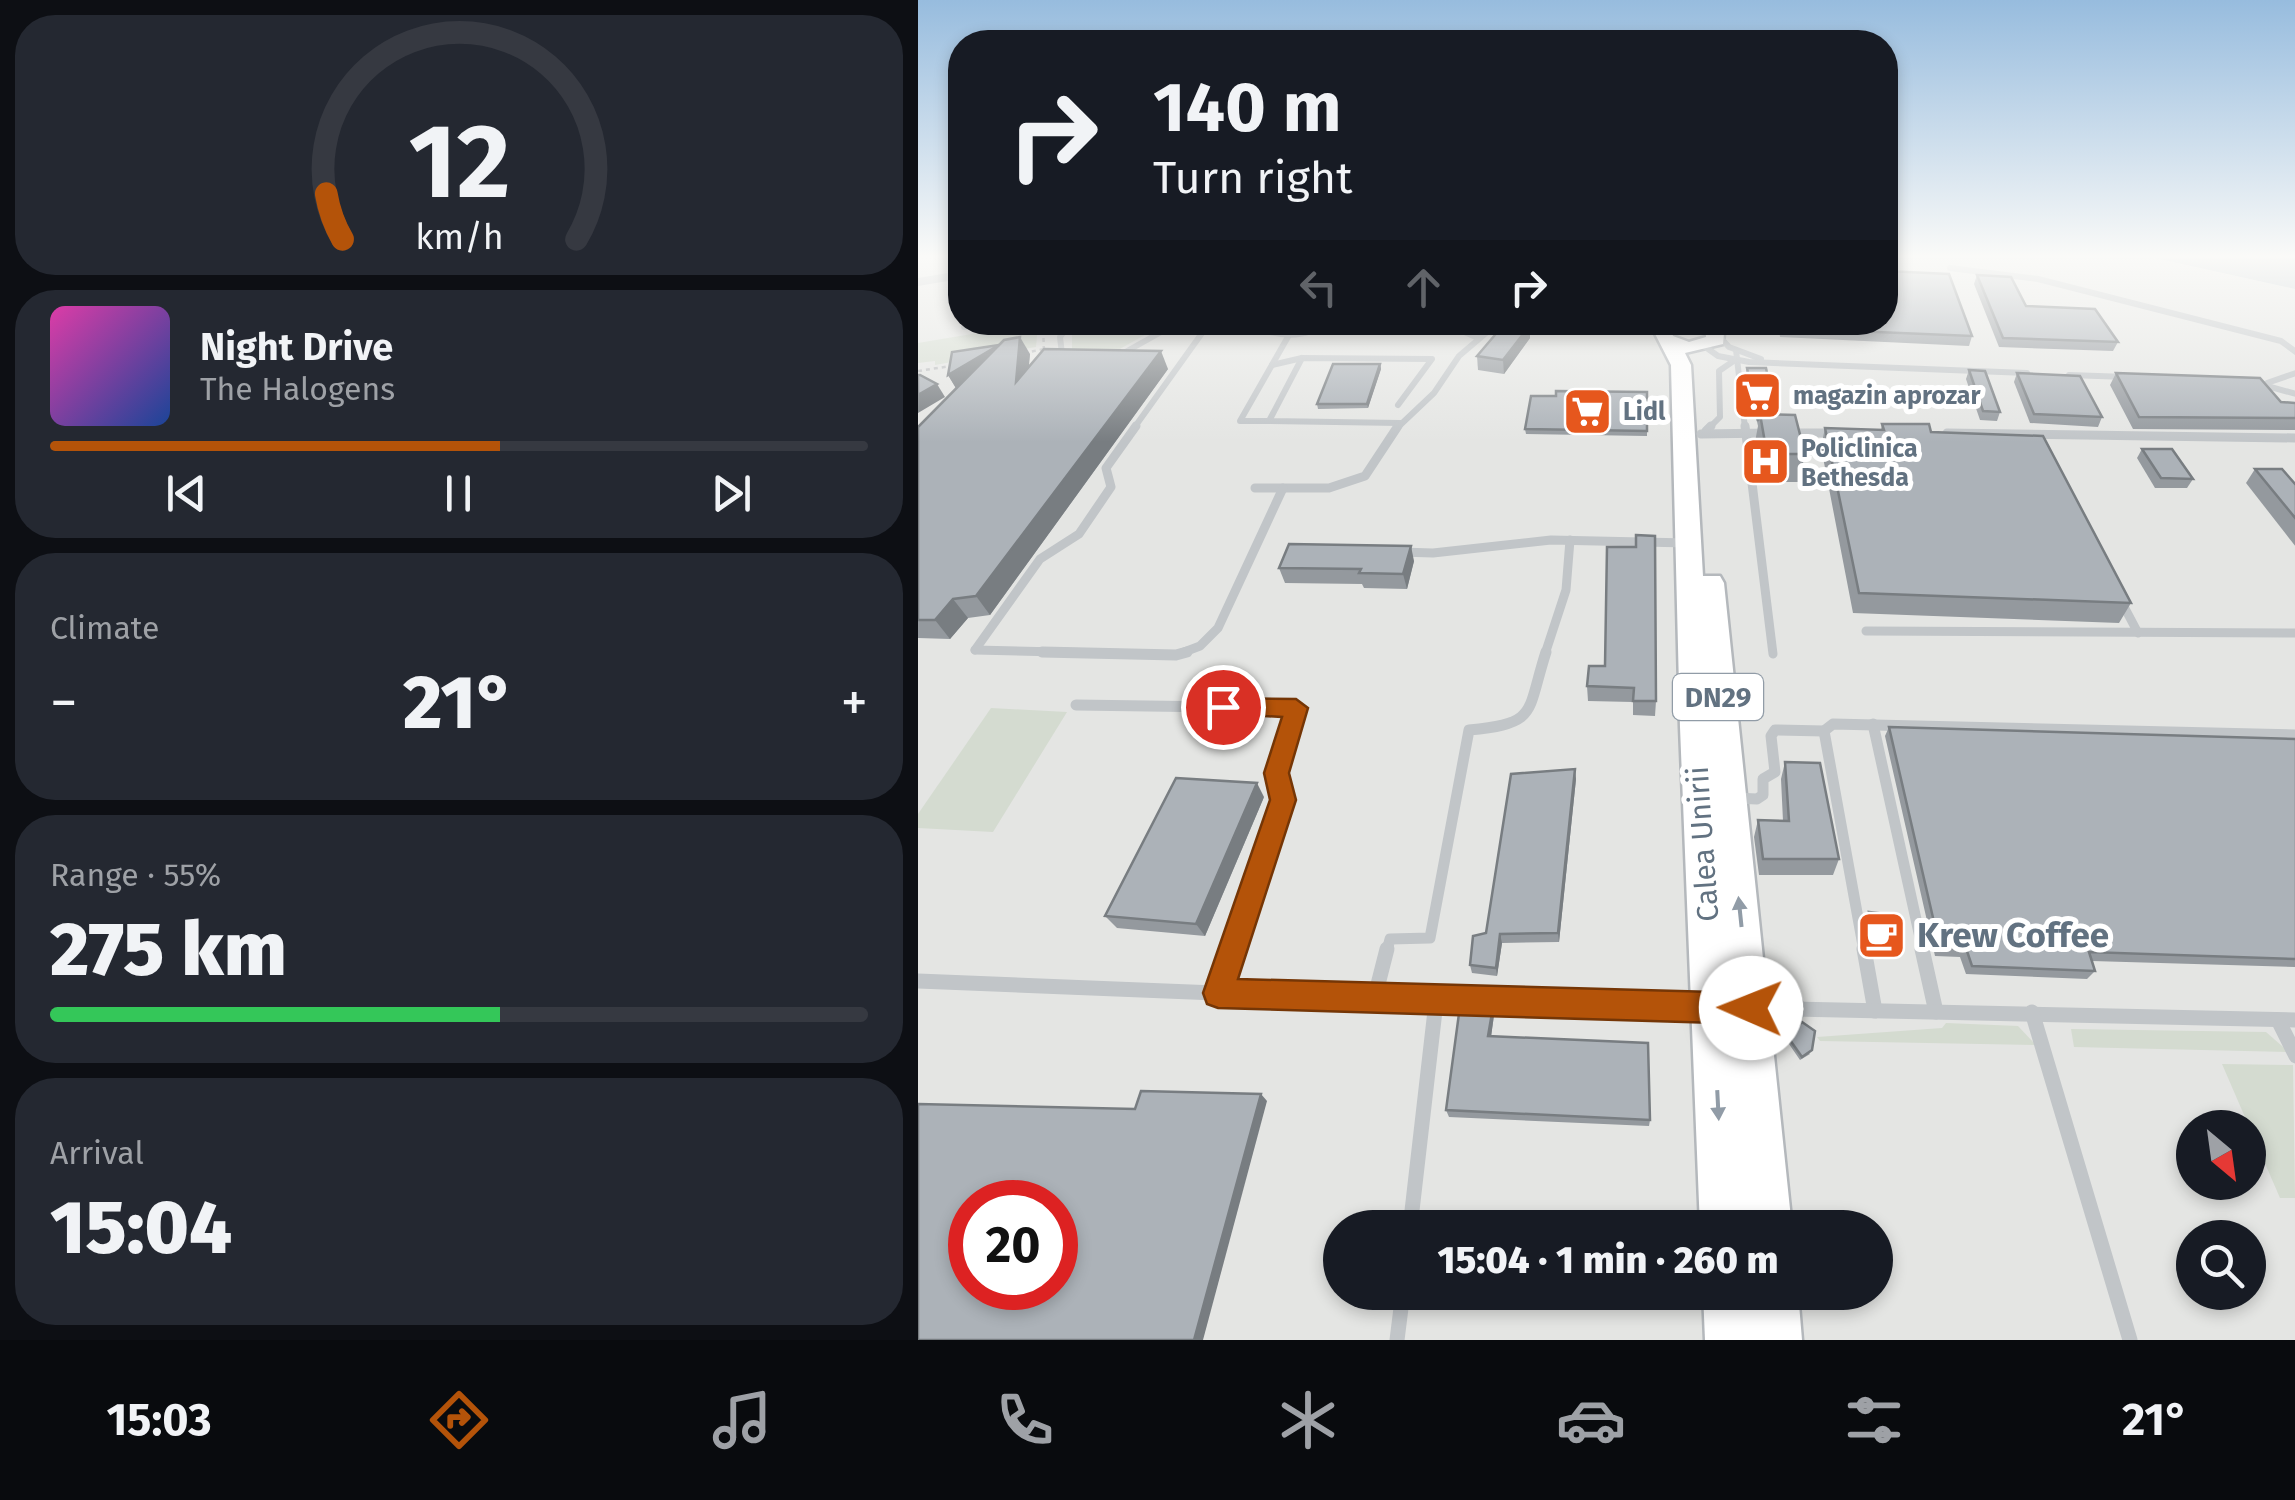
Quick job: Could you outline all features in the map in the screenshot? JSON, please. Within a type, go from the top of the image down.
[{"type":"main road","name":"Calea Unirii","points":[[1665,335],[1681,365],[1688,543],[1750,1016],[1726,1210]]},
{"type":"main road","name":"Calea Unirii","points":[[1710,337],[1696,365],[1700,434],[1728,798],[1766,1210]]},
{"type":"main road","points":[[1729,1310],[1730,1340]]},
{"type":"main road","points":[[1774,1310],[1777,1340]]},
{"type":"lane","points":[[2186,318],[2281,341],[2296,352]]},
{"type":"lane","points":[[1062,335],[1062,354],[1070,360],[1087,361]]},
{"type":"lane","points":[[1105,359],[1126,353],[1158,335]]},
{"type":"lane","points":[[1201,335],[1106,468],[1111,488],[1079,534],[1040,558],[975,650],[1176,654],[1192,651],[1207,643],[1218,628],[1283,488]]},
{"type":"lane","points":[[1290,335],[1240,421],[1400,423]]},
{"type":"lane","points":[[1471,335],[1478,338]]},
{"type":"lane","points":[[1255,488],[1330,488],[1365,476],[1400,423],[1434,393],[1459,356],[1482,335]]},
{"type":"lane","points":[[1710,337],[1718,356],[1736,355],[1776,364],[2031,374]]},
{"type":"lane","points":[[1710,337],[1736,355],[1773,655]]},
{"type":"lane","points":[[1700,434],[1718,423],[1717,377],[1736,355]]},
{"type":"lane","points":[[1272,366],[1302,358],[1432,360],[1398,405]]},
{"type":"lane","points":[[1270,422],[1302,358]]},
{"type":"lane","points":[[2266,383],[2296,373]]},
{"type":"lane","points":[[2050,374],[2129,378]]},
{"type":"lane","points":[[2246,382],[2266,383],[2296,394]]},
{"type":"lane","points":[[1700,434],[1842,433]]},
{"type":"lane","points":[[1933,433],[2296,438]]},
{"type":"lane","points":[[2033,435],[2042,451]]},
{"type":"lane","points":[[1380,552],[1433,553],[1570,540],[1688,543]]},
{"type":"lane","points":[[1374,1000],[1390,939],[1430,938],[1469,730],[1512,726],[1524,717],[1566,590],[1570,540]]},
{"type":"lane","points":[[2112,584],[2138,633]]},
{"type":"lane","points":[[1866,631],[2296,633]]},
{"type":"lane","points":[[1076,705],[1296,708],[1276,773],[1283,800],[1218,993]]},
{"type":"lane","points":[[1728,798],[1757,800],[1763,795],[1762,779],[1774,772],[1774,730],[1824,731],[1833,724],[1872,724],[2296,735]]},
{"type":"lane","points":[[1872,724],[1936,1012]]},
{"type":"lane","points":[[1824,731],[1876,1011]]},
{"type":"lane","points":[[918,980],[1750,1016],[1876,1011],[2032,1012],[2296,1020]]},
{"type":"lane","points":[[1412,1210],[1436,1002]]},
{"type":"lane","points":[[2032,1012],[2130,1340]]},
{"type":"lane","points":[[2278,1020],[2296,1056]]},
{"type":"lane","points":[[1397,1340],[1401,1310]]},
{"type":"path","points":[[1010,355],[1044,350]]},
{"type":"path","points":[[918,371],[959,364]]},
{"type":"shaded area","points":[[918,318],[948,318],[948,335],[1898,335],[1898,318],[2295,318],[2295,1340],[918,1340]]},
{"type":"shaded area","points":[[966,335],[1037,335],[1036,347],[935,365],[935,361],[918,363],[918,343]]},
{"type":"shaded area","points":[[1072,335],[1145,335],[1109,355],[1072,353]]},
{"type":"shaded area","points":[[991,708],[1067,712],[993,832],[918,828],[918,814]]},
{"type":"shaded area","points":[[1946,1023],[2018,1026],[2036,1045],[1820,1041],[1817,1037],[1942,1028]]},
{"type":"shaded area","points":[[2071,1029],[2266,1032],[2289,1052],[2074,1047]]},
{"type":"shaded area","points":[[2222,1064],[2293,1065],[2295,1198],[2280,1198],[2266,1166],[2266,1110],[2242,1110]]},
{"type":"building","points":[[1898,318],[1965,318],[1972,336],[1898,333]]},
{"type":"building","points":[[1995,318],[2101,318],[2118,342],[2003,338]]},
{"type":"building","points":[[1495,335],[1522,335],[1503,360],[1477,356]]},
{"type":"building","points":[[1020,337],[1016,382],[1044,349],[1161,351],[976,596],[953,599],[935,620],[918,620],[918,427],[1004,340]]},
{"type":"building","points":[[999,345],[948,375],[952,352]]},
{"type":"building","points":[[1333,364],[1380,364],[1367,404],[1317,404]]},
{"type":"building","points":[[1747,368],[1766,368],[1777,414],[1760,414],[1758,421]]},
{"type":"building","points":[[1969,370],[1985,371],[2000,412],[1983,411]]},
{"type":"building","points":[[2017,373],[2080,376],[2102,417],[2034,414]]},
{"type":"building","points":[[2116,373],[2260,378],[2281,402],[2296,403],[2296,418],[2139,417]]},
{"type":"building","points":[[920,375],[937,384],[918,395]]},
{"type":"building","name":"Lidl","points":[[1556,391],[1647,392],[1647,431],[1525,429],[1531,396],[1556,396]]},
{"type":"building","points":[[1760,414],[1795,415],[1805,454],[1767,454]]},
{"type":"building","points":[[1882,424],[1929,424],[1931,432],[2043,436],[2131,603],[1859,593],[1825,428],[1884,430]]},
{"type":"building","points":[[2142,449],[2172,449],[2193,479],[2161,478]]},
{"type":"building","points":[[2255,469],[2282,469],[2296,485],[2296,519]]},
{"type":"building","points":[[1636,535],[1655,536],[1656,701],[1633,701],[1634,688],[1587,686],[1589,666],[1605,666],[1607,547],[1636,547]]},
{"type":"building","points":[[1289,544],[1411,546],[1403,574],[1279,568]]},
{"type":"building","points":[[1889,727],[2296,739],[2296,959],[2089,952],[2095,971],[1972,966],[1966,948],[1940,948]]},
{"type":"building","points":[[1785,762],[1820,763],[1839,859],[1763,859],[1758,820],[1789,821]]},
{"type":"building","points":[[1575,769],[1558,933],[1500,934],[1496,968],[1470,965],[1473,936],[1486,933],[1511,774]]},
{"type":"building","points":[[1176,778],[1257,783],[1196,924],[1105,916]]},
{"type":"building","points":[[1869,912],[1894,915],[1900,947],[1878,947]]},
{"type":"building","points":[[1460,1006],[1493,1007],[1488,1036],[1648,1043],[1650,1120],[1446,1110]]},
{"type":"building","points":[[1802,1022],[1815,1031],[1812,1050],[1802,1057],[1789,1034]]},
{"type":"building","points":[[1141,1091],[1261,1094],[1194,1340],[918,1340],[918,1104],[1135,1109]]},
{"type":"place","name":"magazin aprozar","points":[[1758,395]]},
{"type":"place","name":"Lidl","points":[[1588,411]]},
{"type":"place","name":"Policlinica Bethesda","points":[[1766,462]]},
{"type":"place","name":"Krew Coffee","points":[[1882,935]]},
{"type":"route","points":[[1223,707],[1296,708],[1276,773],[1283,800],[1218,993],[1751,1008]]}]
